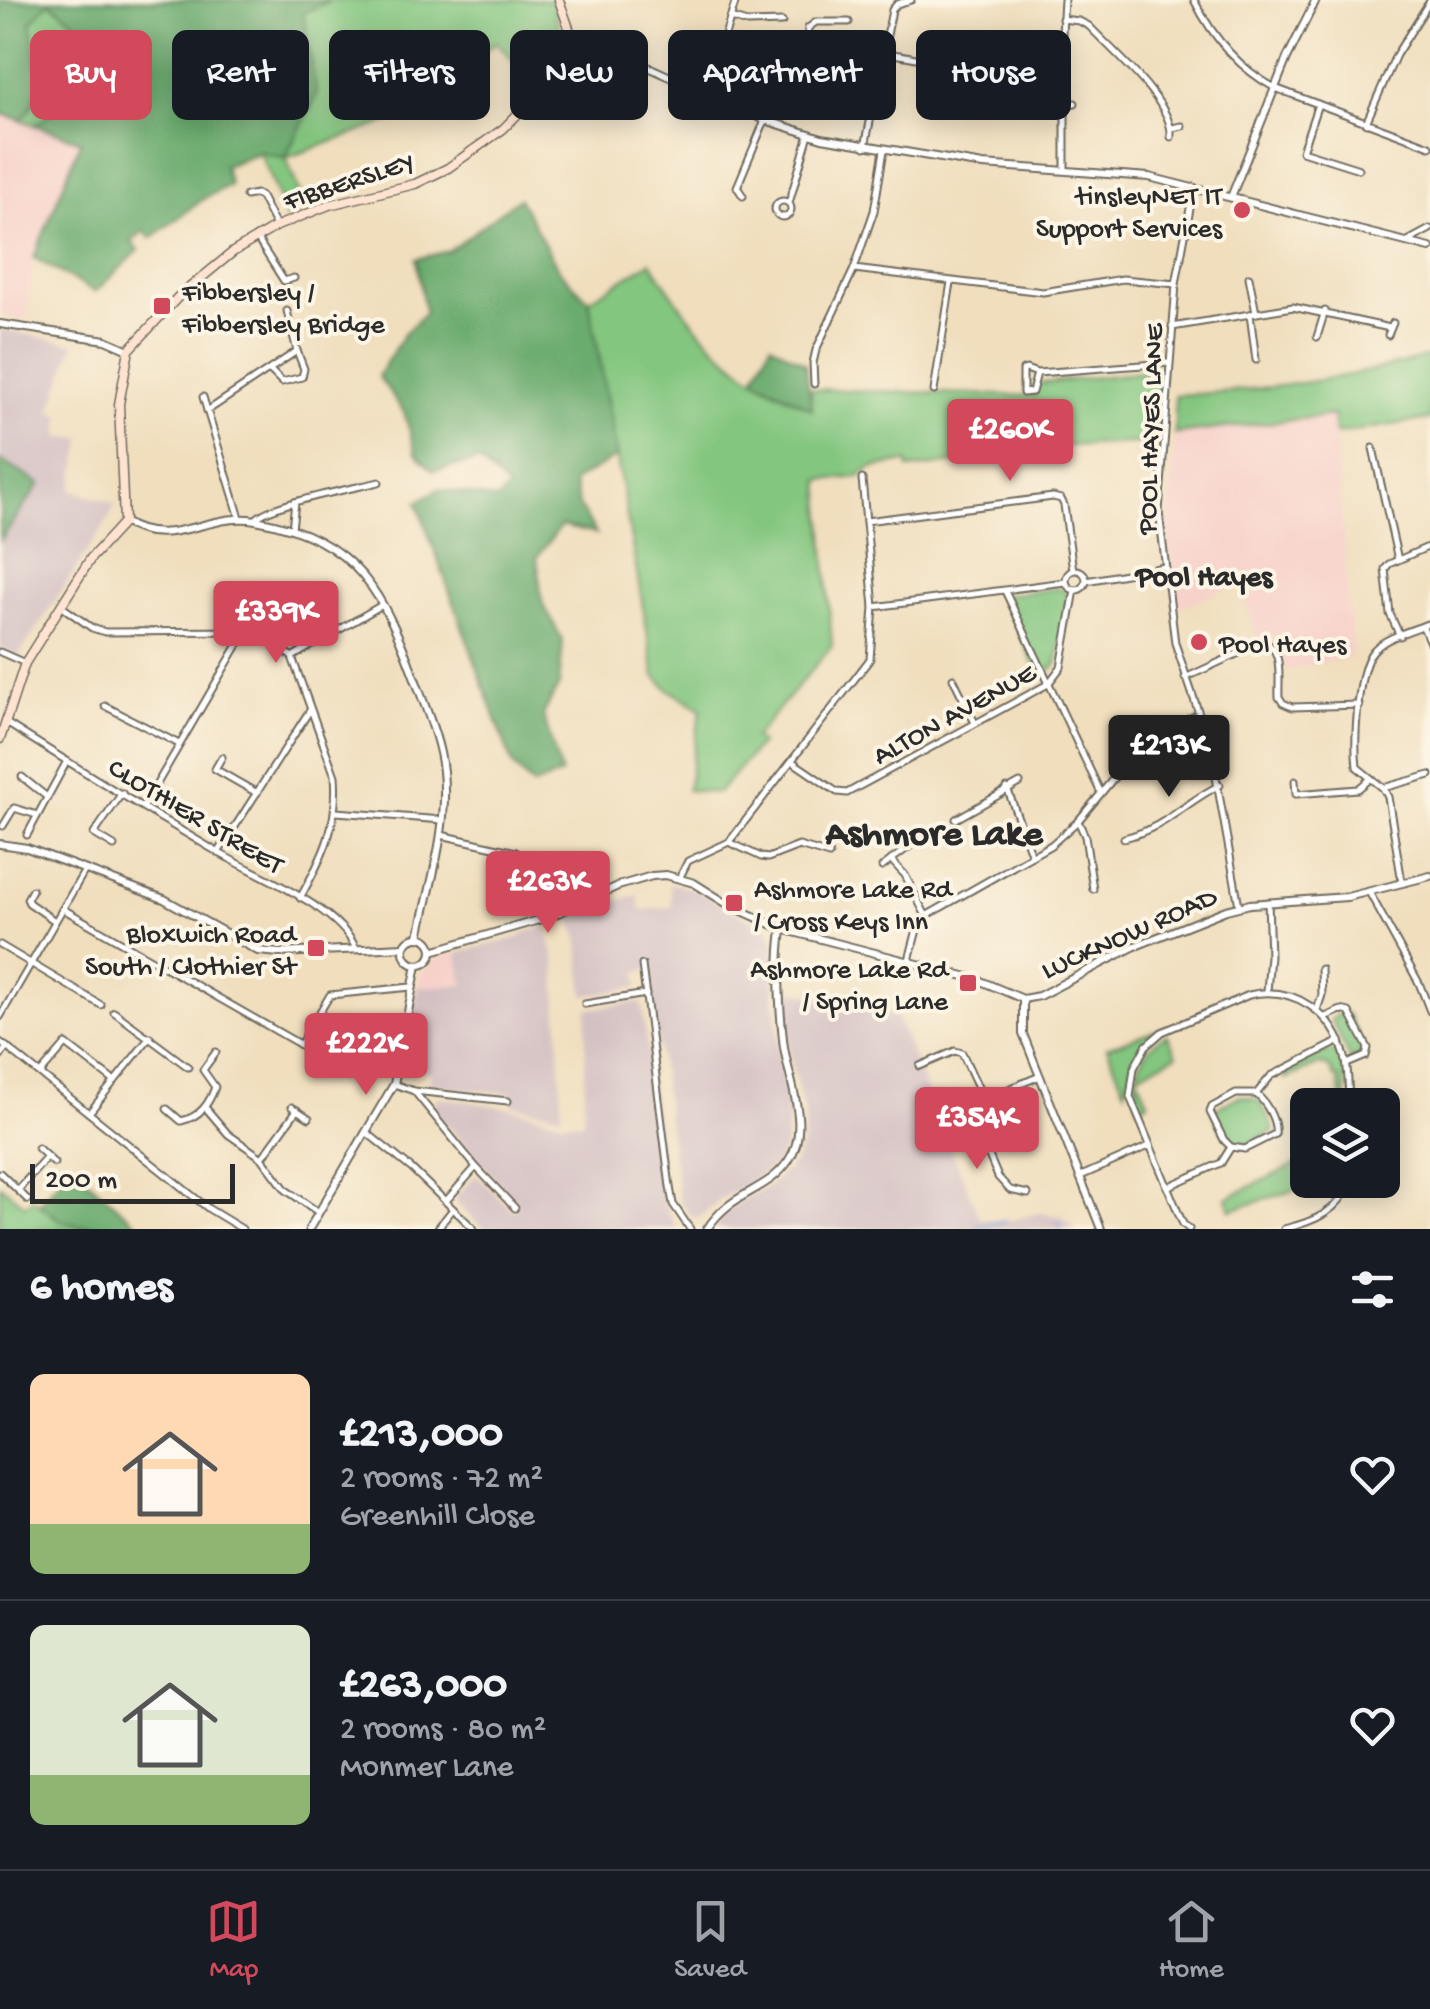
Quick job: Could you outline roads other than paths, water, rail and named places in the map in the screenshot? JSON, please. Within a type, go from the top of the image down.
[{"type":"main road","points":[[559,0],[570,30]]},
{"type":"main road","name":"FIBBERSLEY","points":[[129,350],[178,296],[256,237],[309,212],[415,184],[448,168],[513,120]]},
{"type":"main road","points":[[0,740],[26,663],[90,558],[124,522],[120,404],[129,350]]},
{"type":"street","points":[[726,30],[736,0]]},
{"type":"street","points":[[887,30],[892,10],[911,0]]},
{"type":"street","points":[[1062,30],[1064,0]]},
{"type":"street","points":[[1194,0],[1242,68],[1275,88],[1430,146]]},
{"type":"street","points":[[1232,197],[1275,88],[1316,0]]},
{"type":"street","points":[[1366,123],[1396,56],[1430,0]]},
{"type":"street","points":[[730,18],[746,23],[782,22]]},
{"type":"street","points":[[1062,19],[1088,26],[1156,98],[1172,128],[1171,137]]},
{"type":"street","points":[[808,30],[816,22],[849,22]]},
{"type":"street","points":[[1064,169],[1064,105],[1075,104]]},
{"type":"street","points":[[1318,104],[1302,151],[1359,169]]},
{"type":"street","points":[[742,196],[738,187],[765,120],[865,147],[983,165],[1149,177],[1430,248]]},
{"type":"street","points":[[865,147],[869,120]]},
{"type":"street","points":[[1172,128],[1182,126]]},
{"type":"street","points":[[789,203],[808,134]]},
{"type":"street","points":[[814,384],[816,350],[854,269],[874,211],[884,150]]},
{"type":"street","name":"POOL HAYES LANE","points":[[1194,186],[1171,327],[1159,512],[1175,643],[1220,784],[1240,906]]},
{"type":"street","points":[[246,196],[261,197],[277,226]]},
{"type":"street","points":[[1405,242],[1430,228]]},
{"type":"street","points":[[256,237],[284,281],[294,278]]},
{"type":"street","points":[[854,269],[1044,292],[1123,279],[1176,284]]},
{"type":"street","points":[[1249,277],[1256,360]]},
{"type":"street","points":[[934,390],[951,282]]},
{"type":"street","points":[[1171,327],[1292,306],[1390,328]]},
{"type":"street","points":[[269,369],[282,382],[302,377],[304,369],[287,311]]},
{"type":"street","points":[[1318,337],[1325,311]]},
{"type":"street","points":[[281,323],[290,321]]},
{"type":"street","points":[[0,324],[106,340],[129,350]]},
{"type":"street","points":[[207,411],[296,350]]},
{"type":"street","points":[[1037,373],[1032,392],[1023,393],[1023,370],[1030,368],[1037,373],[1169,363]]},
{"type":"street","points":[[203,397],[240,518]]},
{"type":"street","points":[[1373,448],[1398,560]]},
{"type":"street","points":[[1375,459],[1386,457]]},
{"type":"street","points":[[680,877],[688,862],[729,842],[870,659],[874,607],[862,479]]},
{"type":"street","points":[[256,520],[260,513],[295,502],[379,482]]},
{"type":"street","points":[[866,521],[1052,496],[1064,505],[1073,570]]},
{"type":"street","points":[[292,530],[295,502]]},
{"type":"street","points":[[124,522],[152,534],[240,518],[292,530],[350,561],[385,604],[444,770],[444,820],[419,936]]},
{"type":"street","points":[[1400,636],[1390,614],[1384,574],[1389,564],[1430,546]]},
{"type":"street","points":[[1086,581],[1164,568]]},
{"type":"street","points":[[1073,570],[1084,573],[1086,581],[1075,590],[1066,582],[1066,576],[1073,570]]},
{"type":"street","points":[[874,607],[1066,582]]},
{"type":"street","name":"ALTON AVENUE","points":[[793,762],[837,792],[847,793],[1048,684],[1061,667],[1075,590]]},
{"type":"street","points":[[1005,591],[1100,790]]},
{"type":"street","points":[[292,657],[385,604]]},
{"type":"street","points":[[61,606],[92,628],[105,632],[246,632],[267,637],[292,657],[335,776],[336,812],[331,838],[300,898]]},
{"type":"street","points":[[1402,882],[1388,797],[1357,767],[1359,705],[1368,659],[1376,647],[1426,625],[1430,643]]},
{"type":"street","points":[[144,806],[246,632]]},
{"type":"street","points":[[1185,678],[1263,642],[1276,650],[1282,704],[1359,705]]},
{"type":"street","points":[[0,652],[26,663]]},
{"type":"street","points":[[953,678],[975,723]]},
{"type":"street","points":[[105,706],[178,744]]},
{"type":"street","points":[[218,852],[310,710]]},
{"type":"street","points":[[909,960],[920,922],[926,916],[1032,857],[1078,821],[1143,742],[1198,714]]},
{"type":"street","name":"CLOTHIER STREET","points":[[8,724],[300,898],[345,932],[356,949]]},
{"type":"street","points":[[215,769],[222,758]]},
{"type":"street","points":[[27,835],[66,762]]},
{"type":"street","points":[[206,764],[256,793]]},
{"type":"street","points":[[1383,788],[1430,775]]},
{"type":"street","points":[[22,776],[48,797]]},
{"type":"street","points":[[1295,781],[1296,794],[1358,789],[1369,780]]},
{"type":"street","points":[[956,818],[1020,782]]},
{"type":"street","points":[[1124,838],[1182,813],[1202,793],[1220,784]]},
{"type":"street","points":[[1007,788],[1032,857]]},
{"type":"street","points":[[114,846],[94,834],[122,793]]},
{"type":"street","points":[[3,826],[14,808],[38,815]]},
{"type":"street","points":[[336,812],[444,820]]},
{"type":"street","points":[[1078,821],[1085,836],[1092,889]]},
{"type":"street","points":[[441,835],[516,852]]},
{"type":"street","points":[[729,842],[761,857],[799,846],[829,855]]},
{"type":"street","points":[[0,844],[27,848],[189,910],[258,950],[280,953],[404,947]]},
{"type":"street","points":[[882,867],[910,846]]},
{"type":"street","points":[[892,860],[926,916]]},
{"type":"street","points":[[0,1017],[85,870]]},
{"type":"street","points":[[432,951],[549,917],[652,876],[680,877],[782,929],[909,960],[1022,999],[1023,1034],[1102,1229]]},
{"type":"street","name":"LUCKNOW ROAD","points":[[1022,999],[1039,996],[1162,934],[1240,906],[1369,892],[1430,876]]},
{"type":"street","points":[[32,890],[28,903],[55,921]]},
{"type":"street","points":[[1369,892],[1430,1011]]},
{"type":"street","points":[[1266,991],[1270,956],[1268,902]]},
{"type":"street","points":[[63,909],[300,1045],[397,1072]]},
{"type":"street","points":[[707,1229],[728,1203],[774,1177],[788,1162],[797,1140],[797,1111],[783,1041],[778,960],[782,929]]},
{"type":"street","points":[[419,936],[427,940],[432,951],[428,961],[417,965],[407,960],[404,947],[419,936]]},
{"type":"street","points":[[0,944],[101,1004]]},
{"type":"street","points":[[310,1229],[394,1084],[417,965]]},
{"type":"street","points":[[642,965],[670,1186],[674,1204],[690,1229]]},
{"type":"street","points":[[1317,1010],[1322,996],[1321,969]]},
{"type":"street","points":[[300,1045],[330,995],[411,987]]},
{"type":"street","points":[[1189,1229],[1183,1224],[1149,1146],[1130,1089],[1136,1061],[1146,1046],[1162,1032],[1266,991],[1303,1001],[1325,1017],[1340,1041],[1348,1088]]},
{"type":"street","points":[[585,1004],[646,994]]},
{"type":"street","points":[[1325,1017],[1341,1010],[1348,1012],[1368,1048],[1366,1056],[1347,1064]]},
{"type":"street","points":[[114,1012],[188,1067]]},
{"type":"street","points":[[89,1113],[150,1037]]},
{"type":"street","points":[[1256,1094],[1271,1076],[1340,1041]]},
{"type":"street","points":[[0,1042],[209,1209],[242,1229]]},
{"type":"street","points":[[41,1073],[66,1044],[114,1081]]},
{"type":"street","points":[[0,1057],[7,1048]]},
{"type":"street","points":[[167,1109],[182,1121],[192,1119],[206,1107],[215,1086],[203,1070],[216,1052]]},
{"type":"street","points":[[920,1066],[955,1052],[962,1053],[984,1100]]},
{"type":"street","points":[[942,1116],[1040,1076]]},
{"type":"street","points":[[394,1084],[508,1101]]},
{"type":"street","points":[[414,1090],[515,1208]]},
{"type":"street","points":[[1236,1094],[1256,1094],[1263,1099],[1276,1127],[1275,1134],[1246,1150],[1231,1146],[1210,1112],[1212,1107],[1236,1094]]},
{"type":"street","points":[[968,1106],[998,1176],[1010,1190],[1028,1194]]},
{"type":"street","points":[[206,1107],[228,1134],[262,1158],[286,1190],[318,1212]]},
{"type":"street","points":[[262,1158],[294,1109],[309,1118]]},
{"type":"street","points":[[366,1132],[474,1229]]},
{"type":"street","points":[[1080,1176],[1149,1146]]},
{"type":"street","points":[[1167,1187],[1221,1163],[1231,1146]]},
{"type":"street","points":[[38,1148],[54,1163]]},
{"type":"street","points":[[18,1190],[47,1157]]},
{"type":"street","points":[[446,1201],[476,1167]]},
{"type":"street","points":[[0,1173],[28,1200]]},
{"type":"street","points":[[1284,1229],[1310,1222],[1343,1198]]},
{"type":"street","points":[[437,1229],[453,1209]]},
{"type":"waterway","points":[[977,1225],[1006,1222]]},
{"type":"waterway","points":[[1058,1222],[1061,1229]]},
{"type":"place","name":"tinsleyNET IT Support Services","points":[[1242,210]]},
{"type":"place","name":"Fibbersley / Fibbersley Bridge","points":[[162,306]]},
{"type":"place","name":"Pool Hayes","points":[[1199,642]]},
{"type":"place","name":"Ashmore Lake Rd / Cross Keys Inn","points":[[734,903]]},
{"type":"place","name":"Bloxwich Road South / Clothier St","points":[[316,948]]},
{"type":"place","name":"Ashmore Lake Rd / Spring Lane","points":[[968,983]]},
{"type":"district","name":"Pool Hayes","points":[[1204,575]]},
{"type":"district","name":"Ashmore Lake","points":[[934,830]]}]
